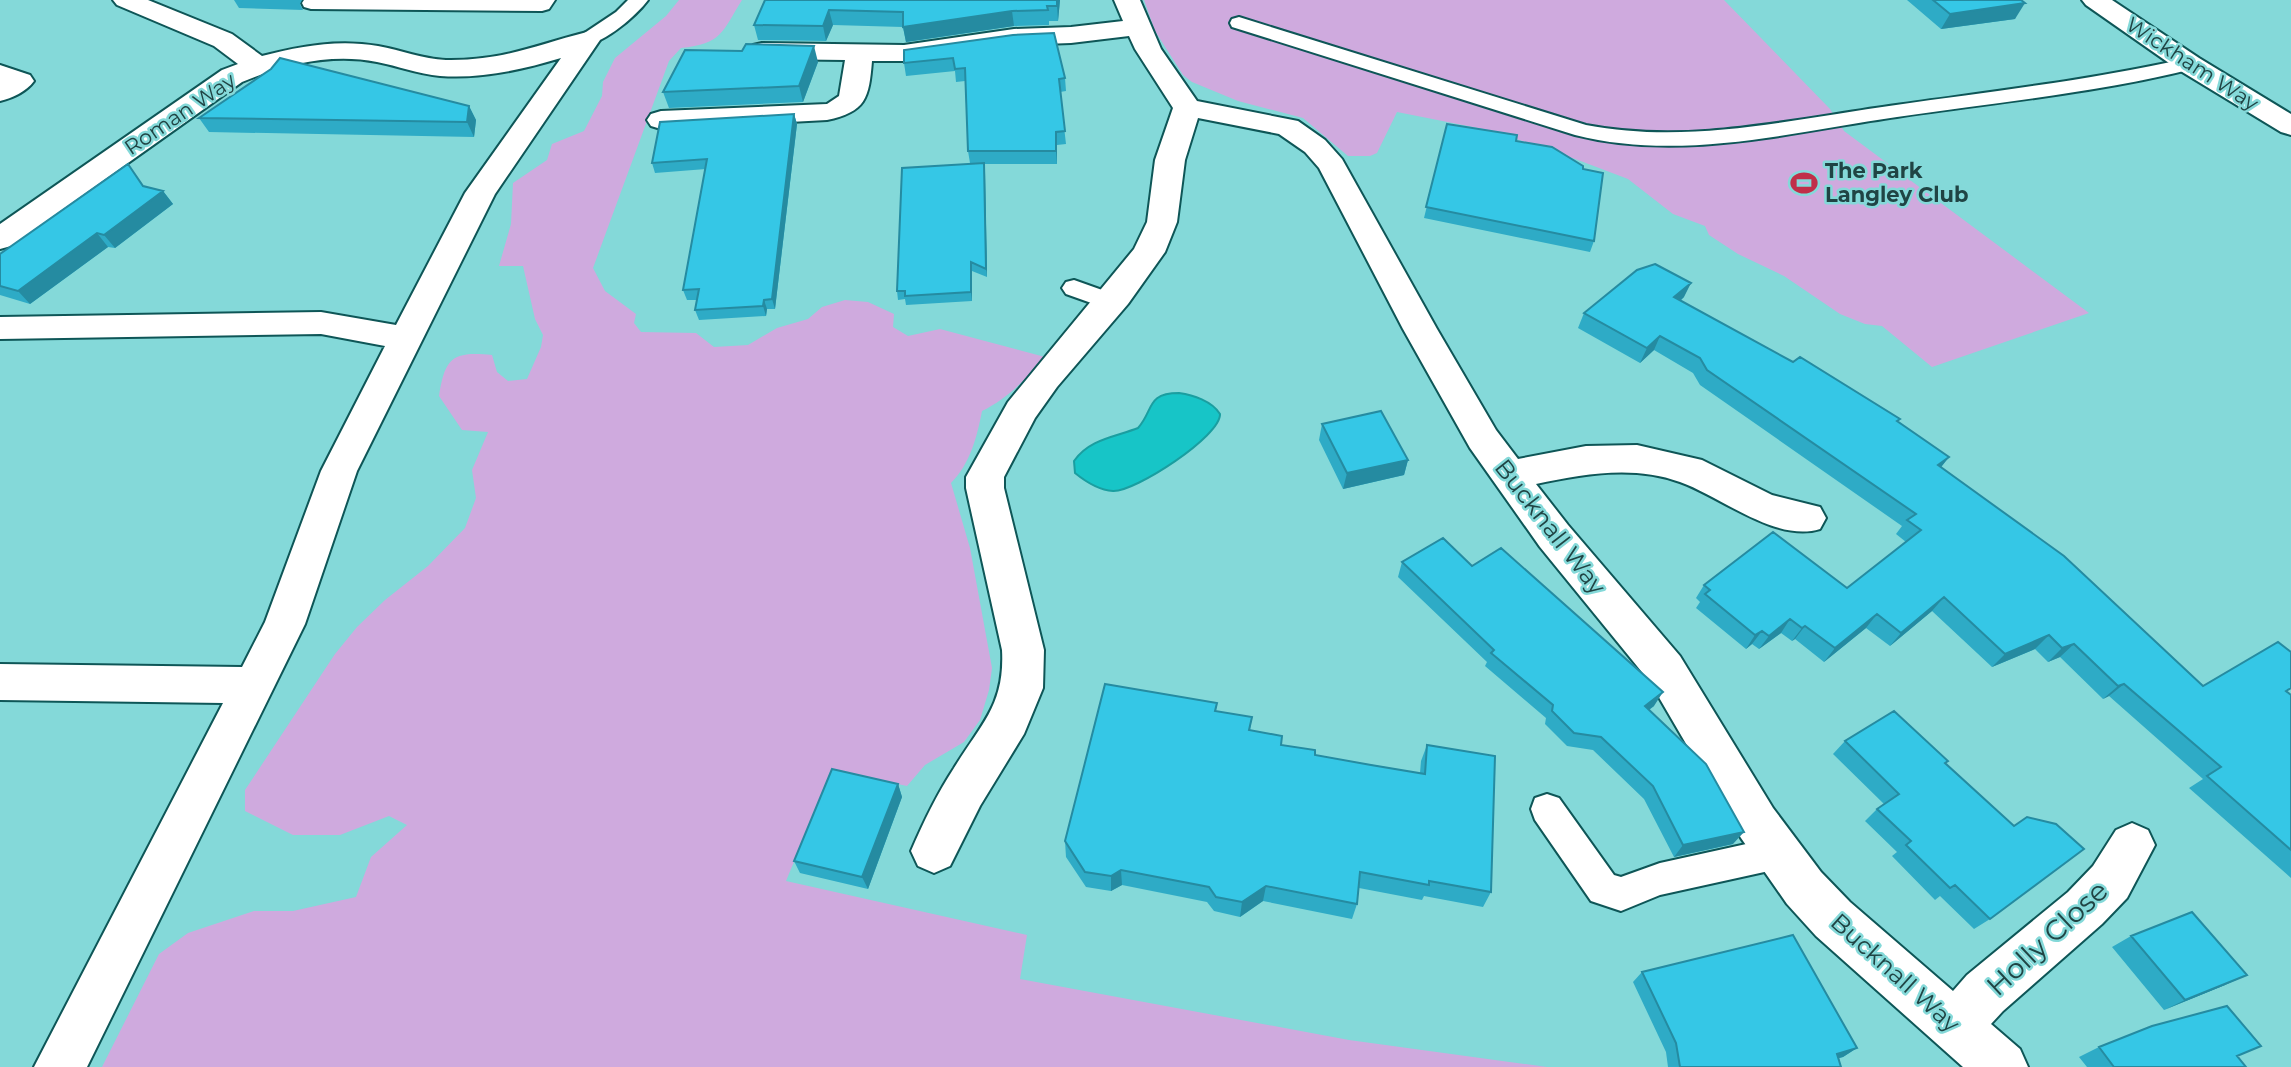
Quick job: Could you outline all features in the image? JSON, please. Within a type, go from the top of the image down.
[{"type":"street","points":[[126,0],[223,40],[257,65]]},
{"type":"street","points":[[934,851],[969,783],[1010,720],[1023,691],[1026,671],[985,488],[985,477],[1021,411],[1141,265],[1157,237],[1167,195],[1170,160],[1187,108],[1148,50],[1136,27],[1127,0]]},
{"type":"street","name":"Wickham Way","points":[[2095,0],[2189,64],[2291,126]]},
{"type":"street","points":[[757,51],[904,52],[1014,37],[1079,34],[1136,27]]},
{"type":"street","points":[[60,1067],[285,624],[339,471],[480,193],[587,40]]},
{"type":"street","name":"Roman Way","points":[[7,227],[232,76],[257,65],[280,59],[346,51],[378,54],[444,68],[483,68],[531,60],[587,40]]},
{"type":"street","points":[[661,120],[845,109],[852,100],[859,52]]},
{"type":"street","points":[[0,73],[20,81],[0,93]]},
{"type":"street","name":"Bucknall Way","points":[[1187,108],[1288,127],[1315,146],[1332,164],[1449,382],[1508,475],[1554,536],[1665,669],[1778,853],[1804,888],[1833,919],[2002,1067]]},
{"type":"street","points":[[0,328],[321,323],[406,338]]},
{"type":"street","points":[[1508,475],[1586,460],[1637,459],[1689,470],[1763,507],[1807,518]]},
{"type":"street","points":[[0,682],[254,685]]},
{"type":"street","name":"Holly Close","points":[[1956,1026],[1985,993],[2085,908],[2110,882],[2133,845]]},
{"type":"lane","points":[[311,3],[542,5],[545,0]]},
{"type":"lane","points":[[587,40],[623,16],[639,0]]},
{"type":"lane","points":[[1239,23],[1582,131],[1635,140],[1747,132],[2074,85],[2189,64]]},
{"type":"lane","points":[[1074,288],[1111,302]]},
{"type":"lane","points":[[1547,809],[1603,889],[1611,893],[1621,894],[1660,879],[1778,853]]},
{"type":"shaded area","points":[[679,0],[742,0],[719,34],[705,43],[681,48],[669,61],[593,268],[605,291],[636,314],[634,323],[641,332],[696,333],[714,347],[748,345],[777,328],[808,319],[822,307],[845,300],[868,302],[894,314],[893,327],[908,336],[940,329],[1045,357],[1016,387],[982,411],[968,459],[951,483],[970,548],[992,668],[980,720],[964,742],[925,765],[907,786],[832,770],[786,881],[1027,935],[1020,979],[1349,1040],[1547,1067],[102,1067],[159,954],[188,933],[254,911],[293,911],[356,897],[371,857],[407,825],[389,816],[340,835],[293,835],[245,811],[245,790],[335,654],[357,627],[385,600],[428,566],[465,528],[476,498],[472,470],[488,432],[462,430],[439,396],[444,373],[448,365],[459,356],[492,355],[497,372],[508,381],[527,379],[541,347],[543,335],[535,319],[523,266],[499,266],[511,224],[513,183],[547,160],[552,144],[584,131],[602,96],[603,82],[615,58],[666,16]]},
{"type":"shaded area","name":"The Park Langley Club","points":[[1144,0],[1724,0],[1830,109],[1844,131],[2089,313],[1932,367],[1882,326],[1865,324],[1840,314],[1784,276],[1738,254],[1709,235],[1705,226],[1673,214],[1628,179],[1578,160],[1493,131],[1397,112],[1377,153],[1370,156],[1348,156],[1303,118],[1238,101],[1192,82],[1183,75],[1155,31]]},
{"type":"water","points":[[1179,393],[1202,399],[1220,414],[1217,424],[1192,448],[1157,473],[1124,489],[1102,489],[1075,473],[1074,461],[1087,448],[1138,428],[1156,399]]},
{"type":"building","points":[[765,0],[1057,0],[1057,6],[1047,6],[1048,10],[1012,11],[903,27],[903,12],[829,10],[823,26],[754,25]]},
{"type":"building","points":[[1933,0],[2021,0],[2025,3],[1950,14]]},
{"type":"building","points":[[1054,33],[1065,78],[1059,79],[1065,131],[1056,132],[1056,151],[968,151],[965,68],[955,69],[953,58],[904,63],[904,50],[1013,35]]},
{"type":"building","points":[[746,44],[814,46],[799,86],[663,92],[685,50],[742,51]]},
{"type":"building","points":[[280,58],[469,106],[467,122],[199,118],[271,69]]},
{"type":"building","points":[[794,114],[772,299],[764,300],[763,306],[695,310],[699,289],[683,290],[707,159],[652,163],[660,122]]},
{"type":"building","points":[[1447,124],[1517,135],[1516,141],[1552,147],[1583,166],[1583,169],[1603,173],[1594,241],[1426,207]]},
{"type":"building","points":[[984,163],[986,269],[971,262],[971,292],[905,296],[905,291],[897,291],[902,168]]},
{"type":"building","points":[[128,164],[143,186],[163,191],[104,235],[97,233],[18,291],[0,286],[0,254]]},
{"type":"building","points":[[1655,264],[1691,283],[1674,297],[1793,362],[1800,357],[1900,419],[1897,421],[1949,457],[1938,465],[2064,556],[2203,686],[2278,642],[2291,652],[2291,688],[2286,691],[2291,695],[2291,850],[2207,776],[2221,767],[2124,684],[2118,686],[2074,644],[2062,648],[2049,635],[2005,654],[1944,597],[1901,633],[1877,614],[1835,648],[1805,626],[1802,628],[1790,619],[1769,636],[1762,631],[1755,635],[1705,594],[1710,590],[1704,585],[1773,532],[1847,588],[1921,530],[1907,520],[1916,514],[1707,370],[1700,358],[1660,336],[1647,348],[1584,313],[1637,270]]},
{"type":"building","points":[[1381,411],[1408,460],[1347,473],[1322,424]]},
{"type":"building","points":[[1443,538],[1472,566],[1501,548],[1663,692],[1645,706],[1706,764],[1744,832],[1683,845],[1653,786],[1601,737],[1574,733],[1552,711],[1553,705],[1491,653],[1494,650],[1402,562]]},
{"type":"building","points":[[1105,684],[1217,703],[1215,711],[1252,717],[1249,730],[1282,736],[1281,745],[1315,750],[1315,755],[1425,774],[1427,745],[1495,756],[1491,892],[1429,881],[1429,885],[1360,872],[1357,904],[1266,886],[1242,902],[1216,897],[1209,887],[1121,870],[1111,876],[1085,872],[1065,841]]},
{"type":"building","points":[[1894,711],[1948,761],[1945,763],[2014,826],[2027,817],[2056,824],[2084,849],[1990,919],[1955,885],[1950,888],[1906,845],[1911,841],[1877,809],[1899,794],[1845,741]]},
{"type":"building","points":[[832,769],[898,784],[862,877],[794,861]]},
{"type":"building","points":[[2192,912],[2247,975],[2185,1000],[2131,936]]},
{"type":"building","points":[[1793,935],[1857,1048],[1837,1054],[1841,1067],[1680,1067],[1676,1043],[1642,972]]},
{"type":"building","points":[[2227,1006],[2261,1046],[2237,1056],[2246,1067],[2114,1067],[2099,1047],[2152,1026]]},
{"type":"place","name":"The Park Langley Club","points":[[1804,183]]}]
